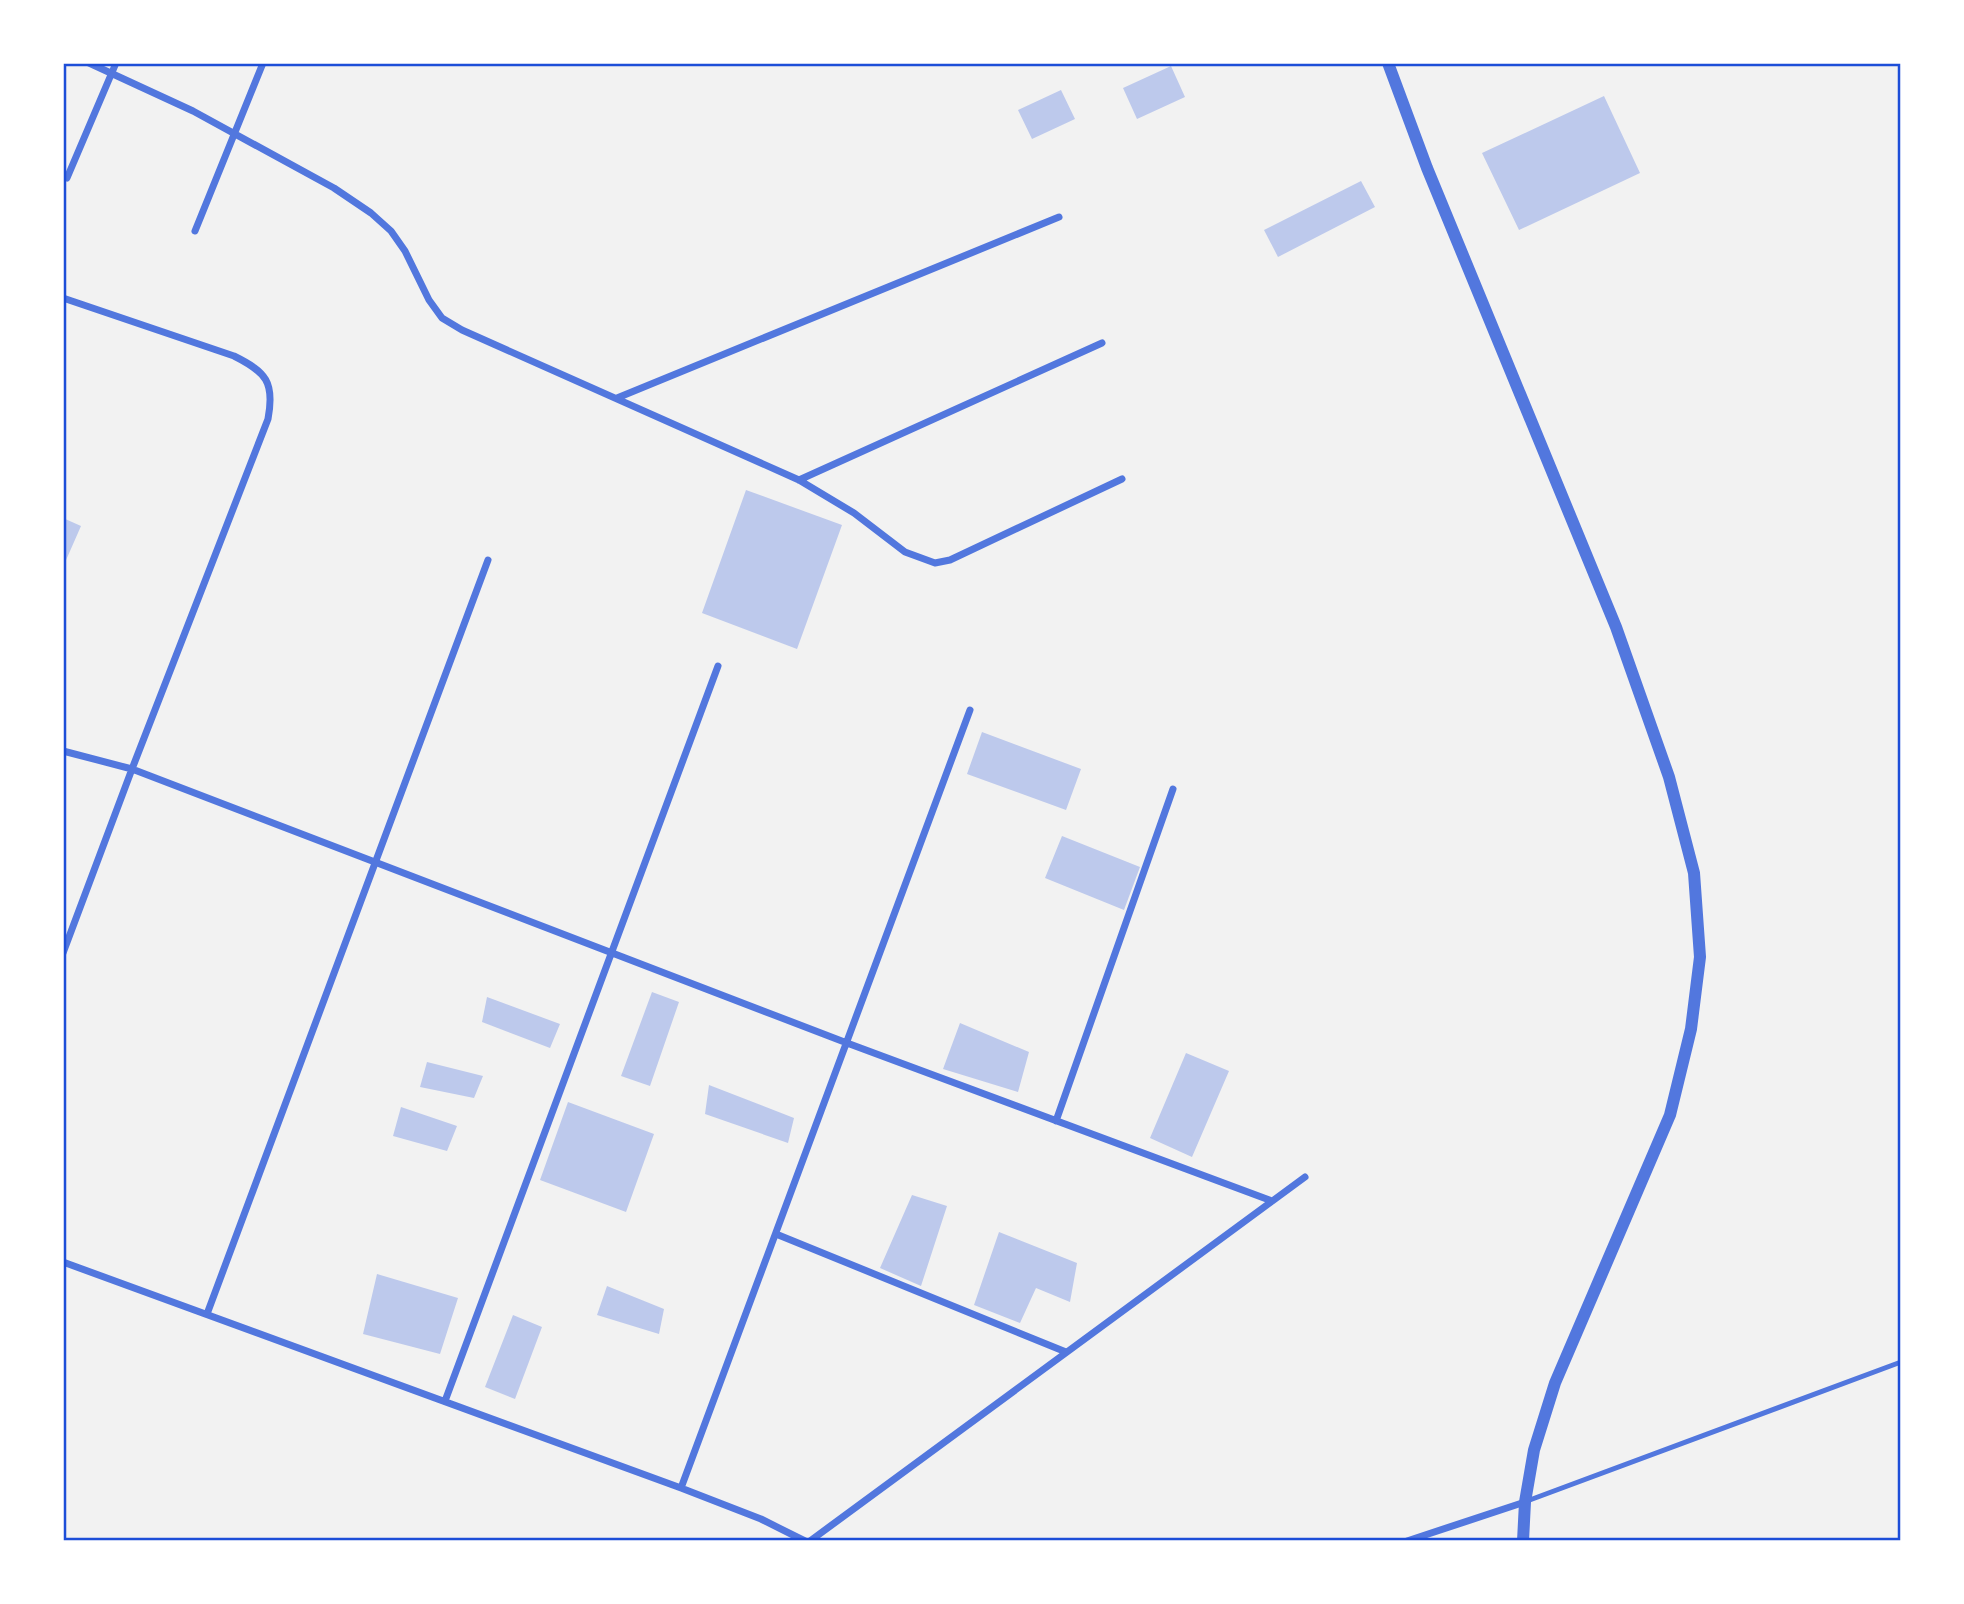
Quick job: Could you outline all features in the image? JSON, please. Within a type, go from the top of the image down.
[{"type":"street","points":[[89,63],[234,133],[334,188],[371,213],[391,231],[405,251],[429,300],[442,318],[461,330],[799,480],[854,513],[905,552],[935,564],[950,560],[1122,479]]},
{"type":"street","points":[[67,178],[116,63]]},
{"type":"street","points":[[195,231],[263,63]]},
{"type":"street","points":[[1388,63],[1427,167],[1616,628],[1669,777],[1694,873],[1700,957],[1691,1029],[1670,1115],[1555,1383],[1534,1450],[1525,1502],[1523,1541]]},
{"type":"street","points":[[617,398],[1059,216]]},
{"type":"street","points":[[63,298],[234,356],[256,367],[268,381],[272,400],[268,419],[63,953]]},
{"type":"street","points":[[799,480],[1102,343]]},
{"type":"street","points":[[207,1314],[488,560]]},
{"type":"street","points":[[445,1401],[718,666]]},
{"type":"street","points":[[681,1488],[970,710]]},
{"type":"street","points":[[63,751],[132,769],[846,1043],[1272,1200]]},
{"type":"street","points":[[1056,1121],[1173,789]]},
{"type":"street","points":[[63,1262],[681,1488],[761,1519],[807,1541],[1305,1177]]},
{"type":"street","points":[[776,1234],[1066,1352]]},
{"type":"street","points":[[1407,1541],[1525,1502]]},
{"type":"lane","points":[[1525,1502],[1901,1362]]},
{"type":"building","points":[[1171,66],[1185,97],[1137,119],[1123,88]]},
{"type":"building","points":[[1061,90],[1075,119],[1032,139],[1018,110]]},
{"type":"building","points":[[1604,96],[1640,173],[1519,230],[1482,153]]},
{"type":"building","points":[[1361,181],[1375,207],[1278,257],[1264,230]]},
{"type":"building","points":[[746,490],[842,525],[797,649],[702,613]]},
{"type":"building","points":[[63,518],[81,526],[63,567]]},
{"type":"building","points":[[982,732],[1081,769],[1066,810],[967,774]]},
{"type":"building","points":[[1062,836],[1140,867],[1124,910],[1045,878]]},
{"type":"building","points":[[652,992],[679,1002],[650,1086],[621,1076]]},
{"type":"building","points":[[487,997],[560,1024],[550,1048],[482,1022]]},
{"type":"building","points":[[960,1023],[1029,1052],[1018,1092],[943,1069]]},
{"type":"building","points":[[1186,1053],[1229,1071],[1192,1157],[1150,1138]]},
{"type":"building","points":[[427,1062],[483,1076],[474,1098],[420,1087]]},
{"type":"building","points":[[709,1085],[794,1118],[788,1143],[705,1114]]},
{"type":"building","points":[[568,1102],[654,1134],[626,1212],[540,1180]]},
{"type":"building","points":[[401,1107],[457,1126],[447,1151],[393,1136]]},
{"type":"building","points":[[912,1195],[947,1206],[921,1286],[880,1268]]},
{"type":"building","points":[[999,1232],[1077,1263],[1070,1302],[1036,1288],[1020,1323],[974,1305]]},
{"type":"building","points":[[377,1274],[458,1298],[440,1354],[363,1334]]},
{"type":"building","points":[[607,1286],[664,1309],[659,1334],[597,1315]]},
{"type":"building","points":[[513,1315],[542,1327],[515,1399],[485,1387]]}]
